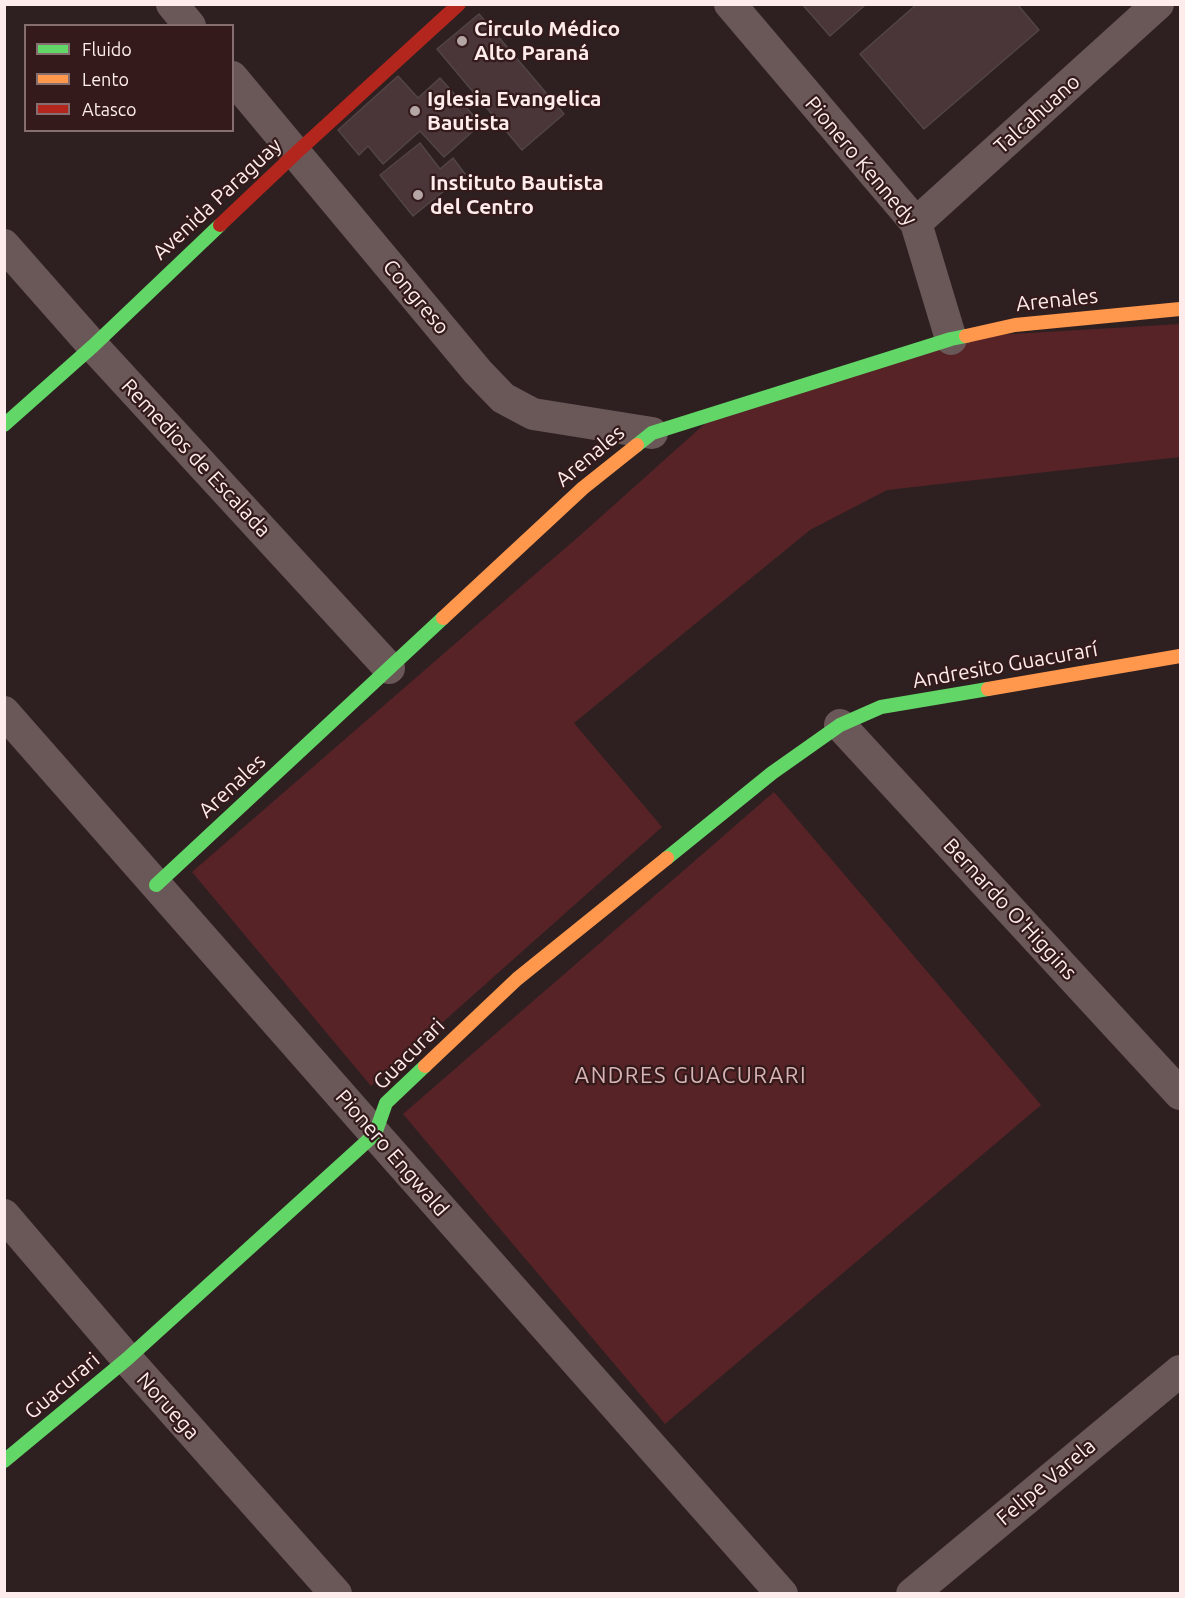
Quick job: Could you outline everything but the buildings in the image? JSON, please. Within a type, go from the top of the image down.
[{"type":"street","points":[[172,4],[187,24]]},
{"type":"street","name":"Avenida Paraguay","points":[[4,425],[93,346],[296,153],[459,4]]},
{"type":"street","name":"Pionero Kennedy","points":[[730,4],[916,223],[951,339]]},
{"type":"street","name":"Talcahuano","points":[[916,223],[1158,4]]},
{"type":"street","name":"Congreso","points":[[234,79],[478,372],[503,398],[533,414],[652,433]]},
{"type":"street","name":"Remedios de Escalada","points":[[4,244],[93,346],[390,669]]},
{"type":"street","name":"Arenales","points":[[156,885],[583,488],[652,433],[951,339],[1015,324],[1180,309]]},
{"type":"street","name":"Andresito Guacurarí","points":[[840,725],[881,707],[1180,656]]},
{"type":"street","name":"Pionero Engwald","points":[[4,712],[782,1593]]},
{"type":"street","name":"Bernardo O'Higgins","points":[[840,725],[1180,1094]]},
{"type":"street","name":"Guacurari","points":[[4,1461],[127,1359],[375,1134],[386,1103],[517,980],[772,773],[840,725]]},
{"type":"street","name":"Noruega","points":[[4,1215],[127,1359],[336,1593]]},
{"type":"street","name":"Felipe Varela","points":[[912,1593],[1180,1371]]},
{"type":"shaded area","points":[[1180,324],[1180,457],[887,490],[810,530],[574,723],[662,827],[371,1086],[192,872],[585,531],[709,420],[979,336]]},
{"type":"shaded area","name":"ANDRES GUACURARI","points":[[774,792],[1041,1105],[665,1424],[403,1114]]},
{"type":"traffic: fast","points":[[4,425],[93,346],[220,225]]},
{"type":"traffic: fast","points":[[637,445],[652,433],[966,336]]},
{"type":"traffic: fast","points":[[156,885],[443,618]]},
{"type":"traffic: fast","points":[[667,858],[772,773],[840,725],[881,707],[988,689]]},
{"type":"traffic: fast","points":[[4,1461],[127,1359],[375,1134],[386,1103],[425,1066]]},
{"type":"traffic: slow","points":[[966,336],[1015,325],[1180,309]]},
{"type":"traffic: slow","points":[[443,618],[583,488],[637,445]]},
{"type":"traffic: slow","points":[[988,689],[1180,656]]},
{"type":"traffic: slow","points":[[425,1066],[517,979],[667,858]]},
{"type":"traffic: jam","points":[[220,225],[459,4]]},
{"type":"place","name":"Circulo Médico Alto Paraná","points":[[462,41]]},
{"type":"place","name":"Iglesia Evangelica Bautista","points":[[415,111]]},
{"type":"place","name":"Instituto Bautista del Centro","points":[[418,195]]},
{"type":"district","name":"ANDRES GUACURARI","points":[[691,1076]]}]
